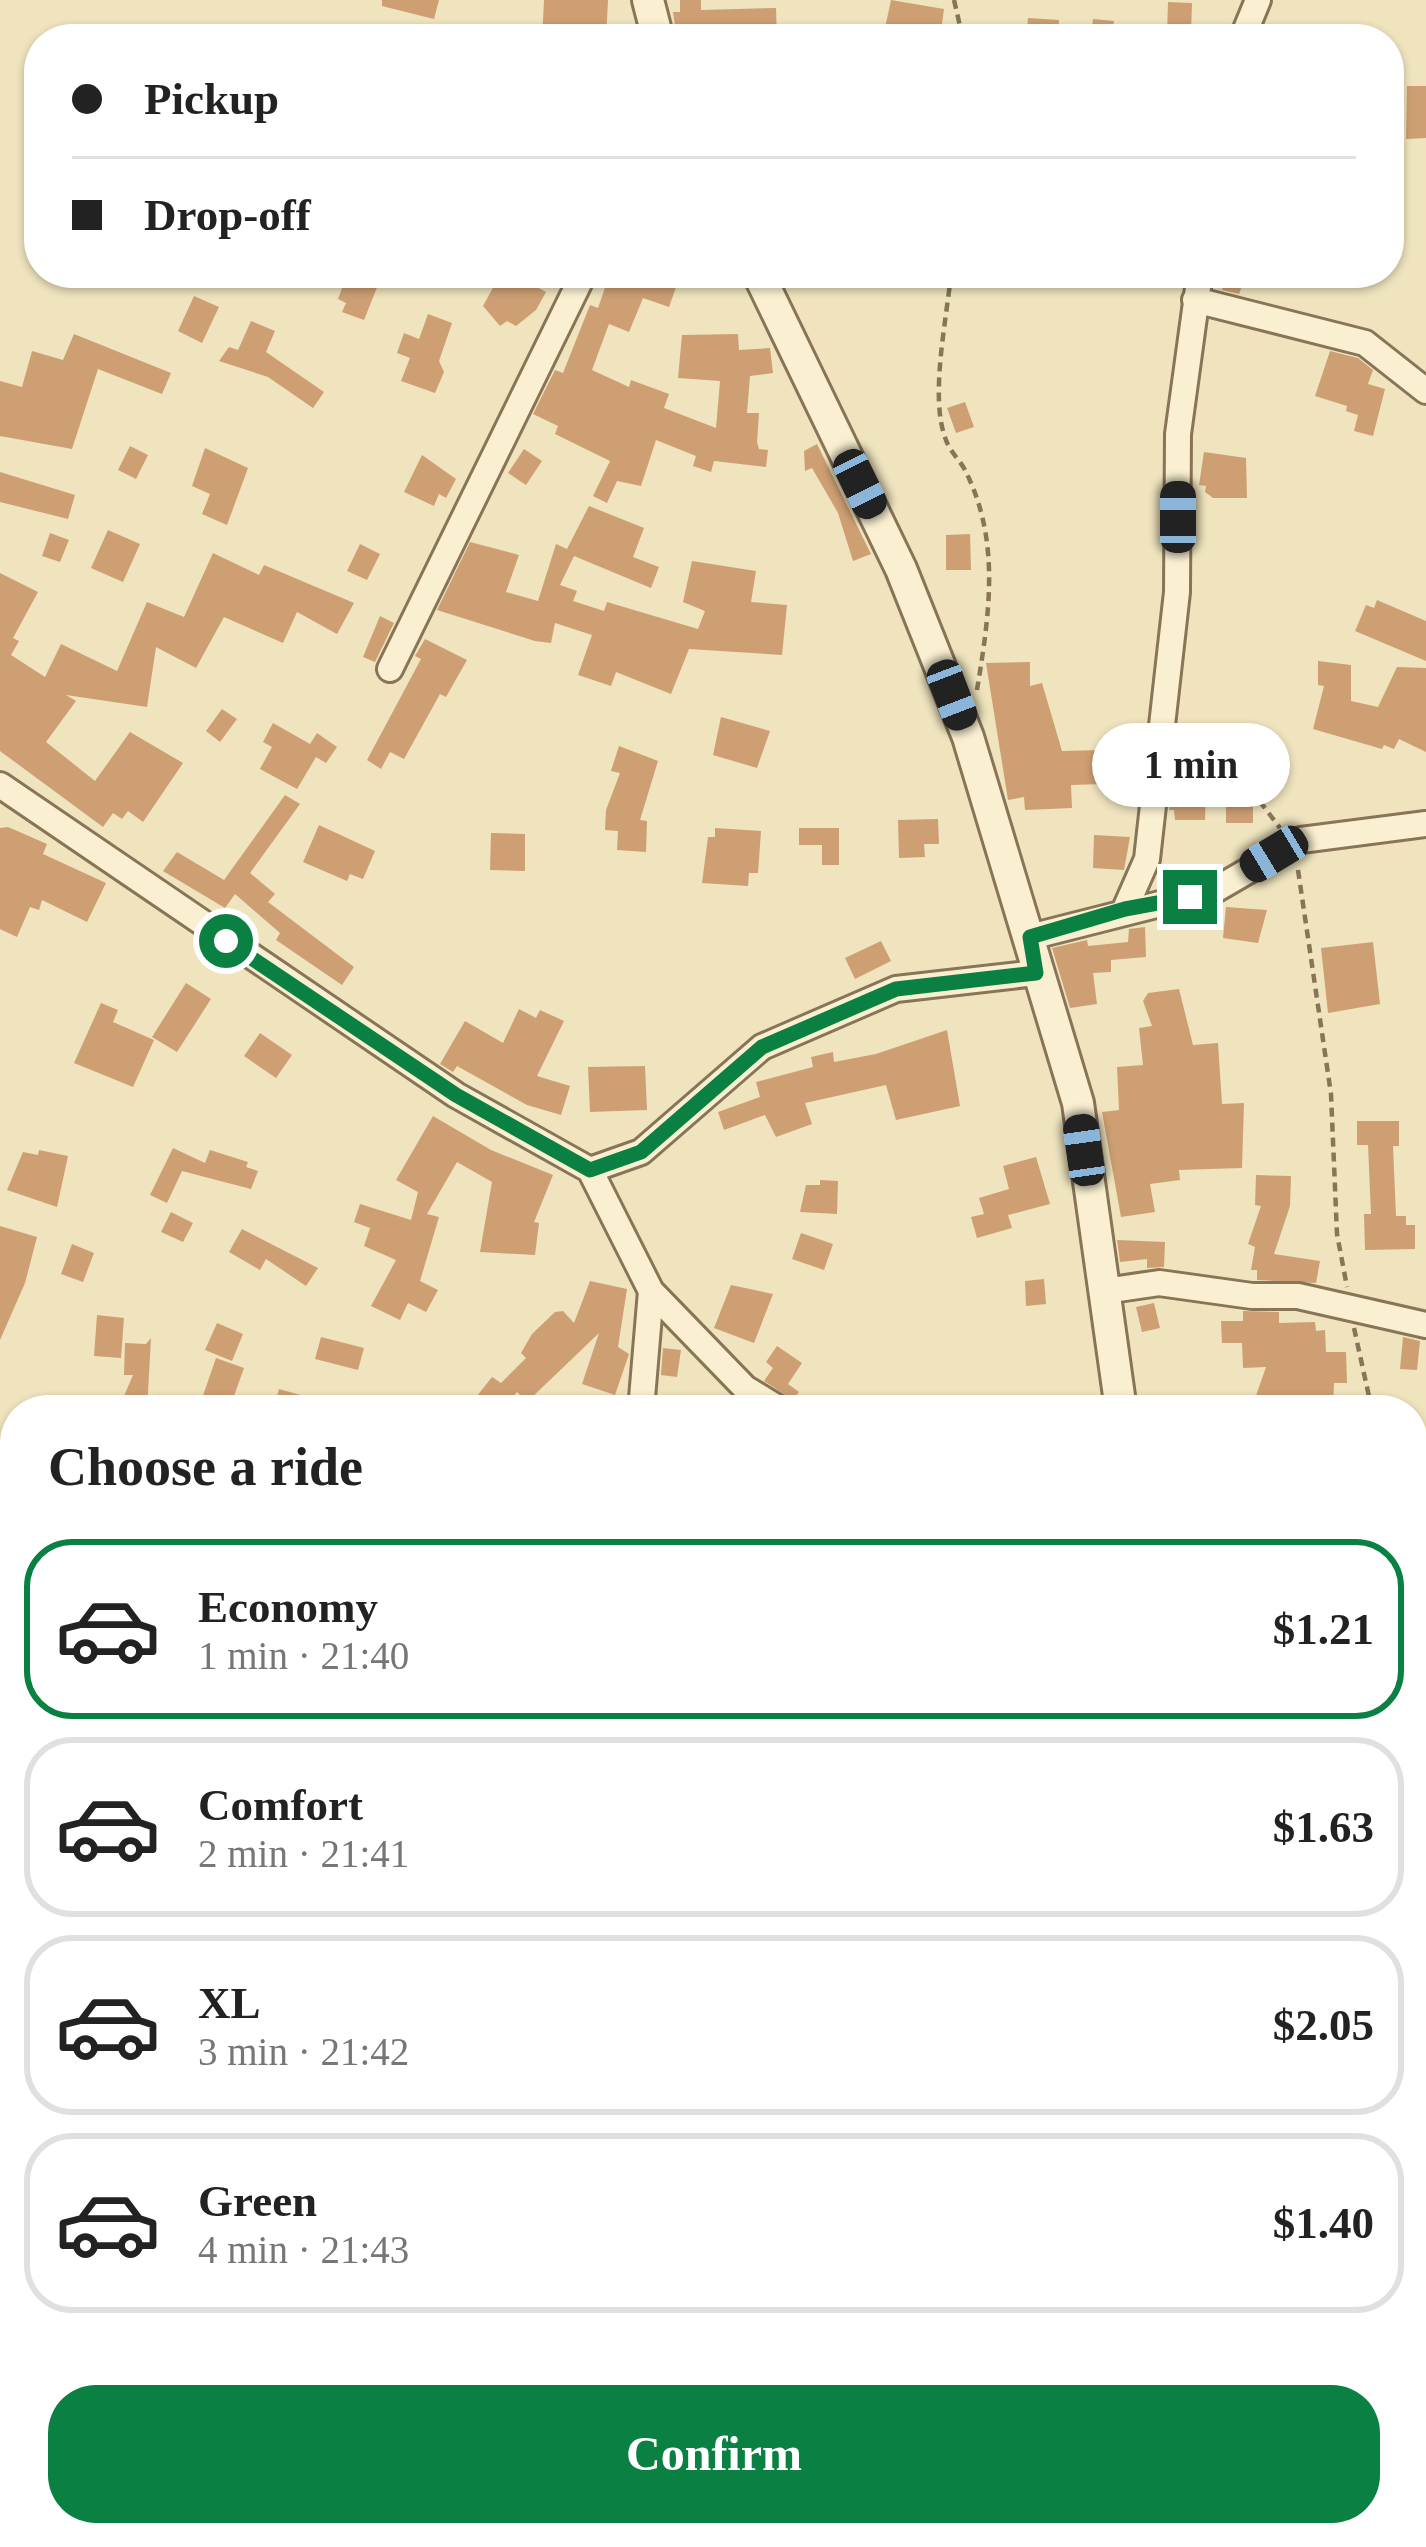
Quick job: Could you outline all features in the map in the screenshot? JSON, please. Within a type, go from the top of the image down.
[{"type":"street","points":[[390,669],[577,288]]},
{"type":"street","points":[[765,288],[901,569],[968,737],[1078,1102],[1119,1395]]},
{"type":"street","points":[[1125,909],[1147,860],[1178,592],[1178,434],[1197,288]]},
{"type":"street","points":[[1195,300],[1364,343],[1426,391]]},
{"type":"street","points":[[0,784],[456,1095],[590,1170],[651,1291],[756,1395]]},
{"type":"street","points":[[1030,937],[1125,909],[1215,890],[1293,844],[1426,824]]},
{"type":"street","points":[[590,1170],[641,1152],[762,1047],[896,989],[1036,973]]},
{"type":"street","points":[[1104,1291],[1159,1283],[1350,1305],[1380,1319],[1426,1325]]},
{"type":"street","points":[[642,1395],[651,1291]]},
{"type":"path","points":[[949,288],[940,378],[945,439],[966,471],[990,538],[987,651],[968,737]]},
{"type":"path","points":[[1162,724],[1236,770],[1293,844],[1331,1094],[1337,1234],[1369,1395]]},
{"type":"building","points":[[382,0],[439,0],[434,19],[382,6]]},
{"type":"building","points":[[544,0],[608,0],[607,24],[543,24]]},
{"type":"building","points":[[680,0],[701,0],[701,10],[776,8],[777,24],[675,24],[673,12],[680,12]]},
{"type":"building","points":[[891,0],[944,9],[942,24],[886,24]]},
{"type":"building","points":[[1168,2],[1192,3],[1191,24],[1167,24]]},
{"type":"building","points":[[1028,18],[1059,20],[1059,24],[1027,24]]},
{"type":"building","points":[[1407,86],[1426,86],[1426,138],[1406,139]]},
{"type":"building","points":[[342,288],[377,288],[364,320],[342,312],[346,303],[338,299]]},
{"type":"building","points":[[493,288],[546,292],[536,310],[516,326],[507,321],[500,326],[483,306]]},
{"type":"building","points":[[605,288],[676,288],[669,307],[643,298],[629,332],[609,324],[592,370],[629,387],[631,380],[669,394],[664,408],[716,428],[720,381],[678,378],[682,335],[738,334],[739,350],[770,348],[773,373],[750,376],[747,413],[759,413],[757,442],[759,449],[768,450],[766,467],[714,461],[711,472],[693,466],[696,456],[656,440],[641,486],[617,481],[607,503],[593,496],[610,461],[555,434],[558,426],[533,414],[555,370],[563,373],[590,305],[598,308]]},
{"type":"building","points":[[194,296],[219,307],[202,343],[178,331]]},
{"type":"building","points":[[428,314],[452,323],[439,361],[444,372],[435,393],[401,381],[410,358],[397,353],[404,333],[419,339]]},
{"type":"building","points":[[251,321],[275,331],[266,352],[324,392],[313,408],[268,377],[219,361],[229,347],[238,350]]},
{"type":"building","points":[[74,334],[171,373],[162,394],[98,369],[72,449],[0,436],[0,381],[22,387],[32,351],[63,360]]},
{"type":"building","points":[[1330,351],[1358,358],[1373,370],[1368,384],[1385,389],[1373,436],[1354,431],[1358,415],[1346,411],[1347,406],[1315,396]]},
{"type":"building","points":[[965,402],[974,427],[956,433],[947,408]]},
{"type":"building","points":[[817,444],[871,554],[853,561],[838,513],[812,468],[805,471],[804,451]]},
{"type":"building","points":[[130,446],[148,455],[136,479],[118,470]]},
{"type":"building","points":[[205,448],[248,468],[227,525],[202,514],[210,494],[192,486]]},
{"type":"building","points":[[524,449],[542,461],[526,485],[508,473]]},
{"type":"building","points":[[1204,452],[1246,458],[1247,498],[1213,498],[1205,492],[1206,486],[1199,485]]},
{"type":"building","points":[[422,455],[456,479],[446,498],[439,494],[434,506],[404,492]]},
{"type":"building","points":[[0,472],[75,495],[68,519],[0,502]]},
{"type":"building","points":[[589,506],[644,528],[633,557],[659,567],[651,588],[574,556],[560,585],[577,591],[573,601],[604,611],[607,602],[698,629],[705,611],[683,602],[692,561],[756,571],[751,602],[787,605],[782,655],[689,649],[671,694],[616,672],[611,686],[578,675],[592,635],[555,623],[551,643],[535,641],[437,610],[470,542],[519,555],[506,592],[538,601],[556,544],[567,549]]},
{"type":"building","points":[[108,530],[140,544],[123,582],[91,568]]},
{"type":"building","points":[[50,533],[69,540],[60,562],[42,556]]},
{"type":"building","points":[[970,534],[971,570],[946,570],[946,535]]},
{"type":"building","points":[[360,544],[380,554],[367,580],[347,571]]},
{"type":"building","points":[[213,553],[259,575],[264,565],[354,603],[337,634],[297,612],[283,643],[224,617],[196,668],[156,647],[147,707],[66,695],[76,701],[46,742],[95,781],[130,732],[183,763],[143,822],[128,811],[122,819],[113,813],[103,827],[0,751],[0,573],[38,592],[13,638],[19,641],[11,655],[45,677],[61,644],[117,671],[147,602],[184,617]]},
{"type":"building","points":[[1377,600],[1426,621],[1426,661],[1355,631],[1366,605],[1374,608]]},
{"type":"building","points":[[380,616],[394,623],[375,662],[363,657]]},
{"type":"building","points":[[425,639],[467,660],[446,697],[440,694],[404,759],[390,752],[381,769],[367,760],[421,659],[415,656]]},
{"type":"building","points":[[1318,661],[1351,665],[1351,701],[1378,707],[1397,667],[1426,668],[1426,752],[1399,739],[1394,749],[1384,745],[1382,749],[1313,729],[1324,686],[1318,685]]},
{"type":"building","points":[[1030,662],[1030,686],[1042,683],[1062,751],[1102,750],[1103,784],[1071,785],[1072,808],[1025,810],[1024,797],[1008,800],[986,663]]},
{"type":"building","points":[[222,709],[237,719],[220,742],[206,731]]},
{"type":"building","points":[[721,717],[770,731],[757,768],[713,755]]},
{"type":"building","points":[[273,723],[310,744],[317,733],[337,747],[326,763],[316,757],[297,789],[260,769],[272,747],[263,742]]},
{"type":"building","points":[[619,746],[658,761],[640,820],[647,821],[646,852],[617,850],[618,831],[605,830],[606,810],[620,773],[611,771]]},
{"type":"building","points":[[1187,784],[1206,785],[1205,820],[1175,820],[1174,810],[1169,810],[1171,789],[1187,789]]},
{"type":"building","points":[[285,795],[300,804],[250,873],[275,894],[268,902],[354,967],[342,985],[276,940],[280,933],[235,894],[225,908],[163,871],[177,852],[224,880]]},
{"type":"building","points":[[1226,804],[1253,804],[1253,823],[1226,823]]},
{"type":"building","points":[[938,819],[939,844],[924,844],[925,857],[899,858],[898,820]]},
{"type":"building","points":[[319,825],[375,851],[363,879],[350,874],[347,881],[303,862]]},
{"type":"building","points":[[0,828],[47,844],[43,854],[106,883],[87,922],[42,900],[39,910],[30,907],[17,937],[0,929]]},
{"type":"building","points":[[715,828],[761,831],[758,873],[749,873],[748,886],[702,883],[708,837],[715,837]]},
{"type":"building","points":[[799,828],[839,828],[839,865],[822,865],[822,845],[799,845]]},
{"type":"building","points":[[491,833],[525,834],[525,871],[490,870]]},
{"type":"building","points":[[1094,835],[1130,837],[1124,870],[1093,868]]},
{"type":"building","points":[[1226,907],[1267,910],[1258,943],[1223,938]]},
{"type":"building","points":[[1145,927],[1146,957],[1111,960],[1111,972],[1093,973],[1097,1004],[1070,1008],[1052,948],[1087,940],[1088,946],[1128,942],[1129,929]]},
{"type":"building","points":[[881,941],[891,961],[855,979],[845,958]]},
{"type":"building","points":[[1373,942],[1380,1004],[1328,1013],[1321,948]]},
{"type":"building","points":[[186,983],[211,999],[177,1052],[152,1037]]},
{"type":"building","points":[[1179,989],[1193,1045],[1218,1043],[1222,1104],[1244,1103],[1242,1168],[1179,1170],[1180,1180],[1150,1184],[1155,1212],[1121,1217],[1102,1112],[1119,1110],[1117,1067],[1143,1065],[1139,1028],[1152,1026],[1143,1001],[1148,993]]},
{"type":"building","points":[[101,1003],[118,1010],[113,1022],[154,1040],[133,1087],[74,1063]]},
{"type":"building","points":[[519,1009],[536,1018],[540,1010],[564,1021],[537,1076],[570,1086],[561,1115],[527,1105],[457,1066],[453,1072],[440,1064],[465,1021],[503,1043]]},
{"type":"building","points":[[947,1030],[960,1106],[896,1120],[886,1085],[805,1103],[812,1124],[776,1137],[765,1115],[724,1130],[718,1112],[760,1097],[756,1082],[813,1067],[811,1057],[833,1052],[834,1062],[876,1054]]},
{"type":"building","points":[[260,1033],[292,1055],[276,1078],[244,1056]]},
{"type":"building","points":[[645,1066],[647,1110],[590,1112],[588,1067]]},
{"type":"building","points":[[433,1116],[491,1150],[553,1175],[534,1222],[539,1223],[535,1255],[480,1252],[492,1182],[457,1162],[427,1214],[439,1217],[420,1281],[438,1290],[426,1312],[408,1303],[400,1320],[371,1306],[396,1260],[364,1246],[370,1228],[354,1222],[360,1204],[411,1220],[418,1192],[396,1180]]},
{"type":"building","points":[[1357,1121],[1399,1121],[1399,1146],[1393,1146],[1396,1216],[1406,1216],[1406,1225],[1415,1225],[1415,1249],[1365,1250],[1364,1214],[1371,1214],[1368,1145],[1357,1145]]},
{"type":"building","points":[[173,1148],[205,1163],[210,1150],[248,1162],[246,1167],[258,1171],[251,1189],[182,1171],[167,1203],[150,1195]]},
{"type":"building","points":[[39,1150],[68,1156],[57,1207],[7,1190],[23,1152],[38,1155]]},
{"type":"building","points":[[1036,1157],[1050,1204],[1008,1215],[1012,1228],[977,1238],[971,1217],[984,1214],[979,1198],[1009,1189],[1003,1166]]},
{"type":"building","points":[[1256,1175],[1291,1176],[1290,1206],[1274,1254],[1320,1261],[1316,1283],[1257,1280],[1257,1270],[1251,1270],[1255,1247],[1248,1244],[1261,1206],[1255,1205]]},
{"type":"building","points":[[820,1180],[838,1181],[837,1214],[800,1212],[806,1185],[820,1185]]},
{"type":"building","points":[[171,1212],[193,1223],[183,1242],[161,1232]]},
{"type":"building","points":[[0,1226],[37,1237],[25,1283],[0,1340]]},
{"type":"building","points":[[242,1229],[318,1268],[306,1286],[266,1259],[260,1270],[229,1252]]},
{"type":"building","points":[[801,1233],[833,1244],[824,1270],[792,1259]]},
{"type":"building","points":[[1117,1240],[1165,1242],[1164,1267],[1147,1268],[1147,1259],[1120,1262]]},
{"type":"building","points":[[72,1244],[94,1253],[83,1282],[61,1274]]},
{"type":"building","points":[[1044,1279],[1046,1304],[1026,1306],[1025,1281]]},
{"type":"building","points":[[590,1281],[627,1289],[618,1347],[629,1354],[615,1395],[582,1384],[599,1333],[534,1395],[478,1395],[492,1377],[501,1383],[526,1358],[521,1353],[532,1334],[555,1312],[563,1311],[574,1323]]},
{"type":"building","points":[[731,1285],[773,1294],[754,1343],[714,1328]]},
{"type":"building","points":[[1154,1303],[1160,1328],[1142,1332],[1136,1307]]},
{"type":"building","points":[[1243,1311],[1279,1312],[1279,1323],[1315,1322],[1316,1331],[1325,1330],[1326,1352],[1346,1352],[1347,1383],[1334,1383],[1334,1395],[1256,1395],[1266,1367],[1243,1368],[1242,1343],[1222,1343],[1221,1321],[1243,1321]]},
{"type":"building","points":[[97,1315],[124,1318],[121,1358],[94,1356]]},
{"type":"building","points":[[217,1323],[243,1334],[232,1361],[205,1350]]},
{"type":"building","points":[[321,1337],[364,1348],[358,1370],[315,1359]]},
{"type":"building","points":[[1403,1337],[1420,1341],[1417,1370],[1400,1369]]},
{"type":"building","points":[[151,1338],[148,1395],[124,1395],[133,1375],[124,1375],[125,1343],[146,1344]]},
{"type":"building","points":[[777,1346],[802,1363],[788,1384],[799,1392],[797,1395],[785,1395],[764,1381],[773,1368],[766,1362]]},
{"type":"building","points":[[663,1348],[681,1350],[677,1377],[661,1375]]},
{"type":"building","points":[[216,1358],[244,1368],[234,1395],[203,1395]]},
{"type":"route","points":[[226,941],[456,1095],[590,1170],[641,1152],[762,1047],[896,989],[1036,973],[1030,937],[1125,909],[1190,897]]}]
